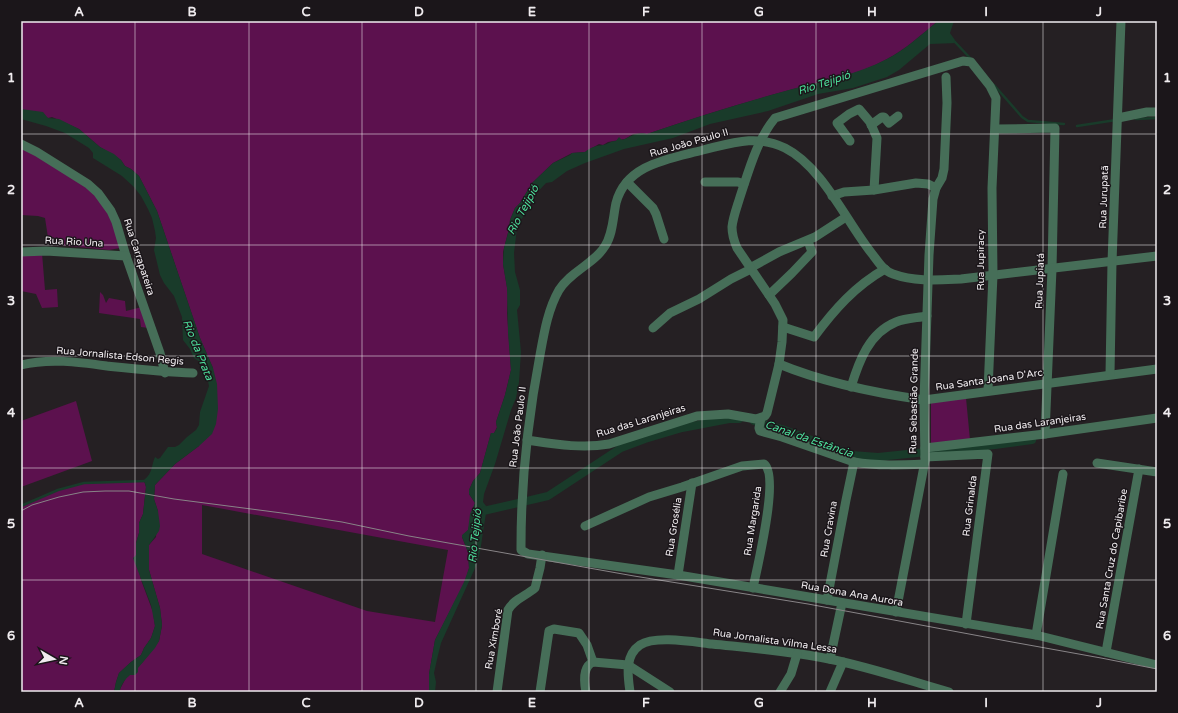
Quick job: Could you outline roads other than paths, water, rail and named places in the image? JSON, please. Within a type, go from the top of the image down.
[{"type":"street","name":"Rua Jurupatã","points":[[1110,374],[1112,262],[1121,21]]},
{"type":"street","name":"Rua Jupiracy","points":[[783,327],[780,313],[737,248],[732,234],[734,217],[744,184],[760,141],[775,118],[962,61],[971,62],[994,92],[996,98],[996,129],[992,196],[993,275],[988,390]]},
{"type":"street","name":"Rua Sebastião Grande","points":[[896,612],[925,456],[924,400],[929,255],[933,205],[936,188],[942,178],[944,169],[947,103],[946,76]]},
{"type":"street","points":[[850,141],[837,124],[859,108],[871,125],[877,140],[874,190]]},
{"type":"street","points":[[1118,118],[1147,112],[1157,112]]},
{"type":"street","points":[[871,125],[882,116],[889,123],[898,116]]},
{"type":"street","name":"Rua Jupiatá","points":[[996,129],[1054,128],[1052,269],[1045,434]]},
{"type":"street","name":"Rua João Paulo II","points":[[542,555],[528,554],[521,550],[524,460],[534,383],[543,339],[555,299],[566,280],[594,258],[606,245],[620,192],[638,171],[661,161],[746,140],[760,141],[784,148],[796,155],[816,175],[846,216],[863,243],[885,269],[899,276],[928,281],[1052,269],[1157,256]]},
{"type":"street","name":"Rua Carrapateira","points":[[21,144],[37,152],[88,184],[98,193],[111,211],[160,353],[165,372]]},
{"type":"street","points":[[627,182],[653,208],[664,239]]},
{"type":"street","points":[[705,182],[738,182],[744,184]]},
{"type":"street","points":[[832,196],[856,191],[874,190],[916,183],[928,184],[936,188]]},
{"type":"street","points":[[653,328],[670,313],[699,300],[773,254],[808,241],[846,216]]},
{"type":"street","points":[[769,295],[812,252],[808,241]]},
{"type":"street","name":"Rua Rio Una","points":[[21,252],[46,250],[126,256]]},
{"type":"street","points":[[762,420],[779,364],[783,327],[814,337],[849,295],[871,277],[885,269]]},
{"type":"street","points":[[851,387],[864,352],[870,342],[895,322],[928,316]]},
{"type":"street","name":"Rua Jornalista Edson Regis","points":[[21,365],[49,361],[77,362],[165,372],[193,373]]},
{"type":"street","name":"Rua Santa Joana D'Arc","points":[[779,364],[851,387],[924,400],[988,390],[1157,369]]},
{"type":"street","name":"Rua das Laranjeiras","points":[[527,440],[555,445],[597,446],[626,439],[697,416],[728,414],[762,420],[760,431],[782,436],[854,462],[865,464],[898,465],[925,456],[1045,434],[1157,418]]},
{"type":"street","name":"Rua Grinalda","points":[[925,456],[988,454],[966,624]]},
{"type":"street","name":"Rua Cravina","points":[[827,600],[854,462]]},
{"type":"street","name":"Rua Margarida","points":[[692,483],[742,466],[760,463],[768,466],[770,472],[770,497],[753,588]]},
{"type":"street","points":[[1096,463],[1157,472]]},
{"type":"street","name":"Rua Santa Cruz do Capibaribe","points":[[1106,652],[1139,470]]},
{"type":"street","points":[[1036,635],[1063,474]]},
{"type":"street","points":[[585,526],[649,497],[682,488],[692,483]]},
{"type":"street","name":"Rua Grosélia","points":[[678,575],[692,483]]},
{"type":"street","name":"Rua Dona Ana Aurora","points":[[542,555],[678,575],[1036,635],[1157,665]]},
{"type":"street","name":"Rua Ximboré","points":[[496,692],[508,610],[511,605],[535,588],[542,555]]},
{"type":"street","points":[[830,659],[842,603]]},
{"type":"street","points":[[540,692],[548,632],[554,629],[579,633],[587,645],[593,662]]},
{"type":"street","name":"Rua Jornalista Vilma Lessa","points":[[628,666],[630,657],[635,649],[641,644],[658,640],[683,640],[830,659],[945,691]]},
{"type":"street","points":[[780,692],[791,674],[797,654]]},
{"type":"street","points":[[586,692],[586,670],[589,664],[593,662],[628,666],[670,692]]},
{"type":"street","points":[[830,692],[843,662]]},
{"type":"street","points":[[628,666],[630,692]]},
{"type":"water","name":"Rio Tejipió","points":[[938,21],[954,21],[950,33],[957,43],[930,44],[899,70],[887,77],[853,88],[818,94],[768,111],[710,124],[673,138],[624,149],[567,171],[552,182],[546,183],[532,198],[528,210],[517,228],[514,253],[515,272],[520,290],[520,305],[517,310],[521,352],[519,382],[516,398],[484,494],[483,502],[486,506],[486,513],[480,552],[476,566],[441,643],[434,673],[436,682],[435,692],[429,692],[429,674],[435,640],[464,582],[469,568],[468,552],[462,535],[468,530],[470,514],[475,503],[469,494],[469,490],[473,481],[480,473],[491,433],[494,433],[497,428],[496,422],[511,370],[507,288],[503,264],[504,248],[510,220],[515,208],[520,203],[532,183],[553,163],[572,153],[585,152],[594,147],[616,141],[619,137],[622,140],[636,134],[647,134],[735,105],[839,77],[875,65],[913,42]]},
{"type":"water","name":"Rio da Prata","points":[[21,109],[43,112],[48,118],[59,119],[79,129],[100,147],[114,154],[125,166],[139,176],[157,211],[200,338],[213,368],[217,384],[218,409],[216,424],[212,434],[175,464],[155,485],[154,499],[158,511],[160,526],[159,531],[149,545],[149,570],[160,608],[162,625],[159,641],[155,648],[138,668],[138,672],[135,675],[130,675],[125,681],[120,692],[114,692],[119,673],[141,655],[151,638],[155,626],[151,605],[133,558],[136,555],[139,523],[143,514],[146,487],[144,480],[150,472],[155,457],[158,459],[160,458],[168,447],[175,447],[179,445],[196,430],[199,425],[200,412],[209,386],[206,372],[200,362],[194,358],[190,349],[183,340],[182,317],[174,296],[160,275],[154,250],[156,238],[152,218],[141,196],[122,176],[93,158],[93,153],[89,148],[65,133],[21,119]]},
{"type":"waterway","points":[[955,42],[971,59]]},
{"type":"waterway","points":[[994,85],[1022,117],[1028,121],[1064,124]]},
{"type":"waterway","points":[[1136,119],[1157,118]]},
{"type":"waterway","points":[[1077,126],[1116,120]]},
{"type":"waterway","name":"Canal da Estância","points":[[479,512],[548,496],[621,448],[645,439],[682,428],[729,419],[739,419]]},
{"type":"waterway","name":"Canal da Estância","points":[[754,421],[782,429],[852,455],[878,457],[1032,440]]},
{"type":"waterway","points":[[21,506],[58,490],[84,483],[146,481]]},
{"type":"tram line","points":[[21,511],[32,505],[83,492],[129,491],[174,499],[342,522],[409,536],[634,576],[808,604],[1157,669]]}]
